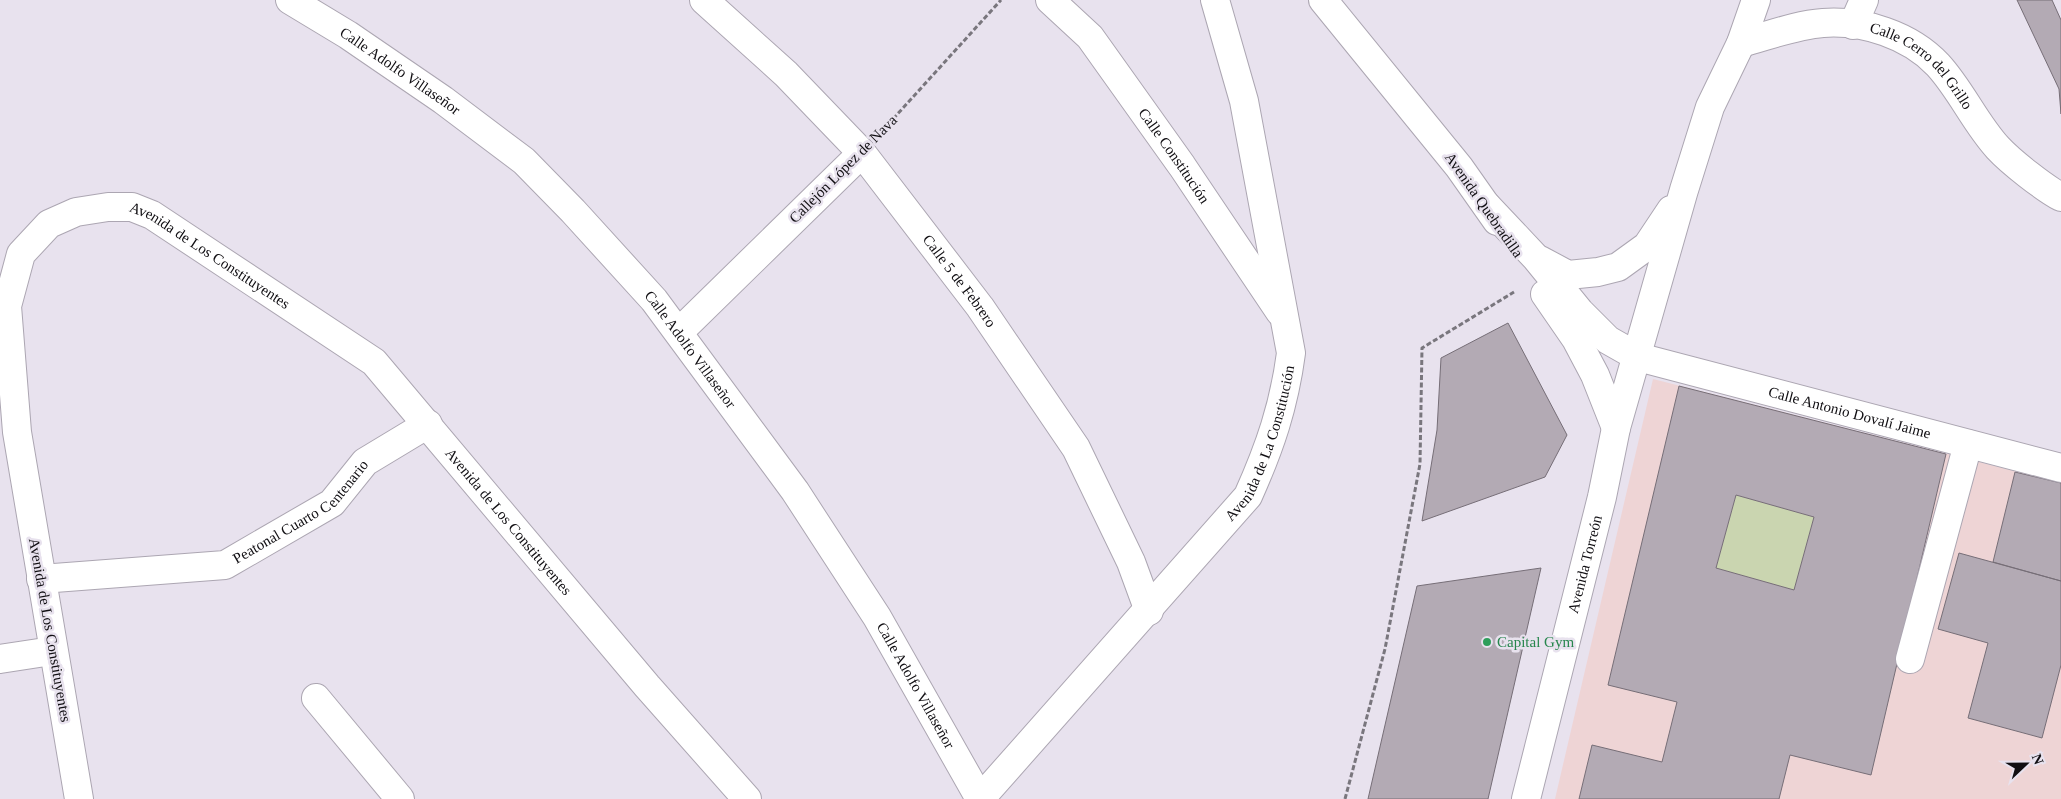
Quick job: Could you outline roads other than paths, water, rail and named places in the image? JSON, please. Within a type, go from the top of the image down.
[{"type":"street","name":"Calle Adolfo Villaseñor","points":[[290,0],[348,35],[524,161],[573,211],[679,332],[795,491],[872,609],[980,799]]},
{"type":"street","name":"Calle 5 de Febrero","points":[[704,0],[786,74],[862,153],[980,307],[1076,448],[1131,562],[1149,611]]},
{"type":"street","name":"Calle Constitución","points":[[1050,0],[1090,37],[1182,166],[1286,321]]},
{"type":"street","name":"Avenida de La Constitución","points":[[980,799],[1149,611],[1248,496],[1269,449],[1286,390],[1291,353],[1244,101],[1215,0]]},
{"type":"street","name":"Avenida Quebradilla","points":[[1323,0],[1416,113],[1536,269],[1595,376],[1616,428]]},
{"type":"street","points":[[1638,357],[1684,190],[1710,107],[1742,43],[1756,0]]},
{"type":"street","points":[[1853,25],[1864,0]]},
{"type":"street","name":"Calle Cerro del Grillo","points":[[1742,43],[1823,23],[1853,25],[1881,30],[1908,42],[1937,64],[1998,149],[2061,197]]},
{"type":"street","name":"Callejón López de Nava","points":[[679,332],[862,153]]},
{"type":"street","points":[[1536,269],[1568,275],[1598,272],[1618,267],[1647,246],[1684,190]]},
{"type":"street","name":"Avenida de Los Constituyentes","points":[[79,799],[52,651],[17,432],[7,306],[21,254],[49,224],[76,212],[108,207],[132,207],[152,215],[374,362],[647,686],[747,799]]},
{"type":"street","name":"Calle Antonio Dovalí Jaime","points":[[1536,269],[1608,340],[1638,357],[2061,468]]},
{"type":"street","name":"Avenida Torreón","points":[[1526,799],[1602,497],[1616,428],[1638,357]]},
{"type":"street","name":"Peatonal Cuarto Centenario","points":[[41,579],[225,565],[332,503],[365,462],[428,424]]},
{"type":"street","points":[[1910,659],[1968,444]]},
{"type":"street","points":[[0,658],[52,651]]},
{"type":"street","points":[[316,698],[400,799]]},
{"type":"place","name":"Capital Gym","points":[[1487,642]]}]
